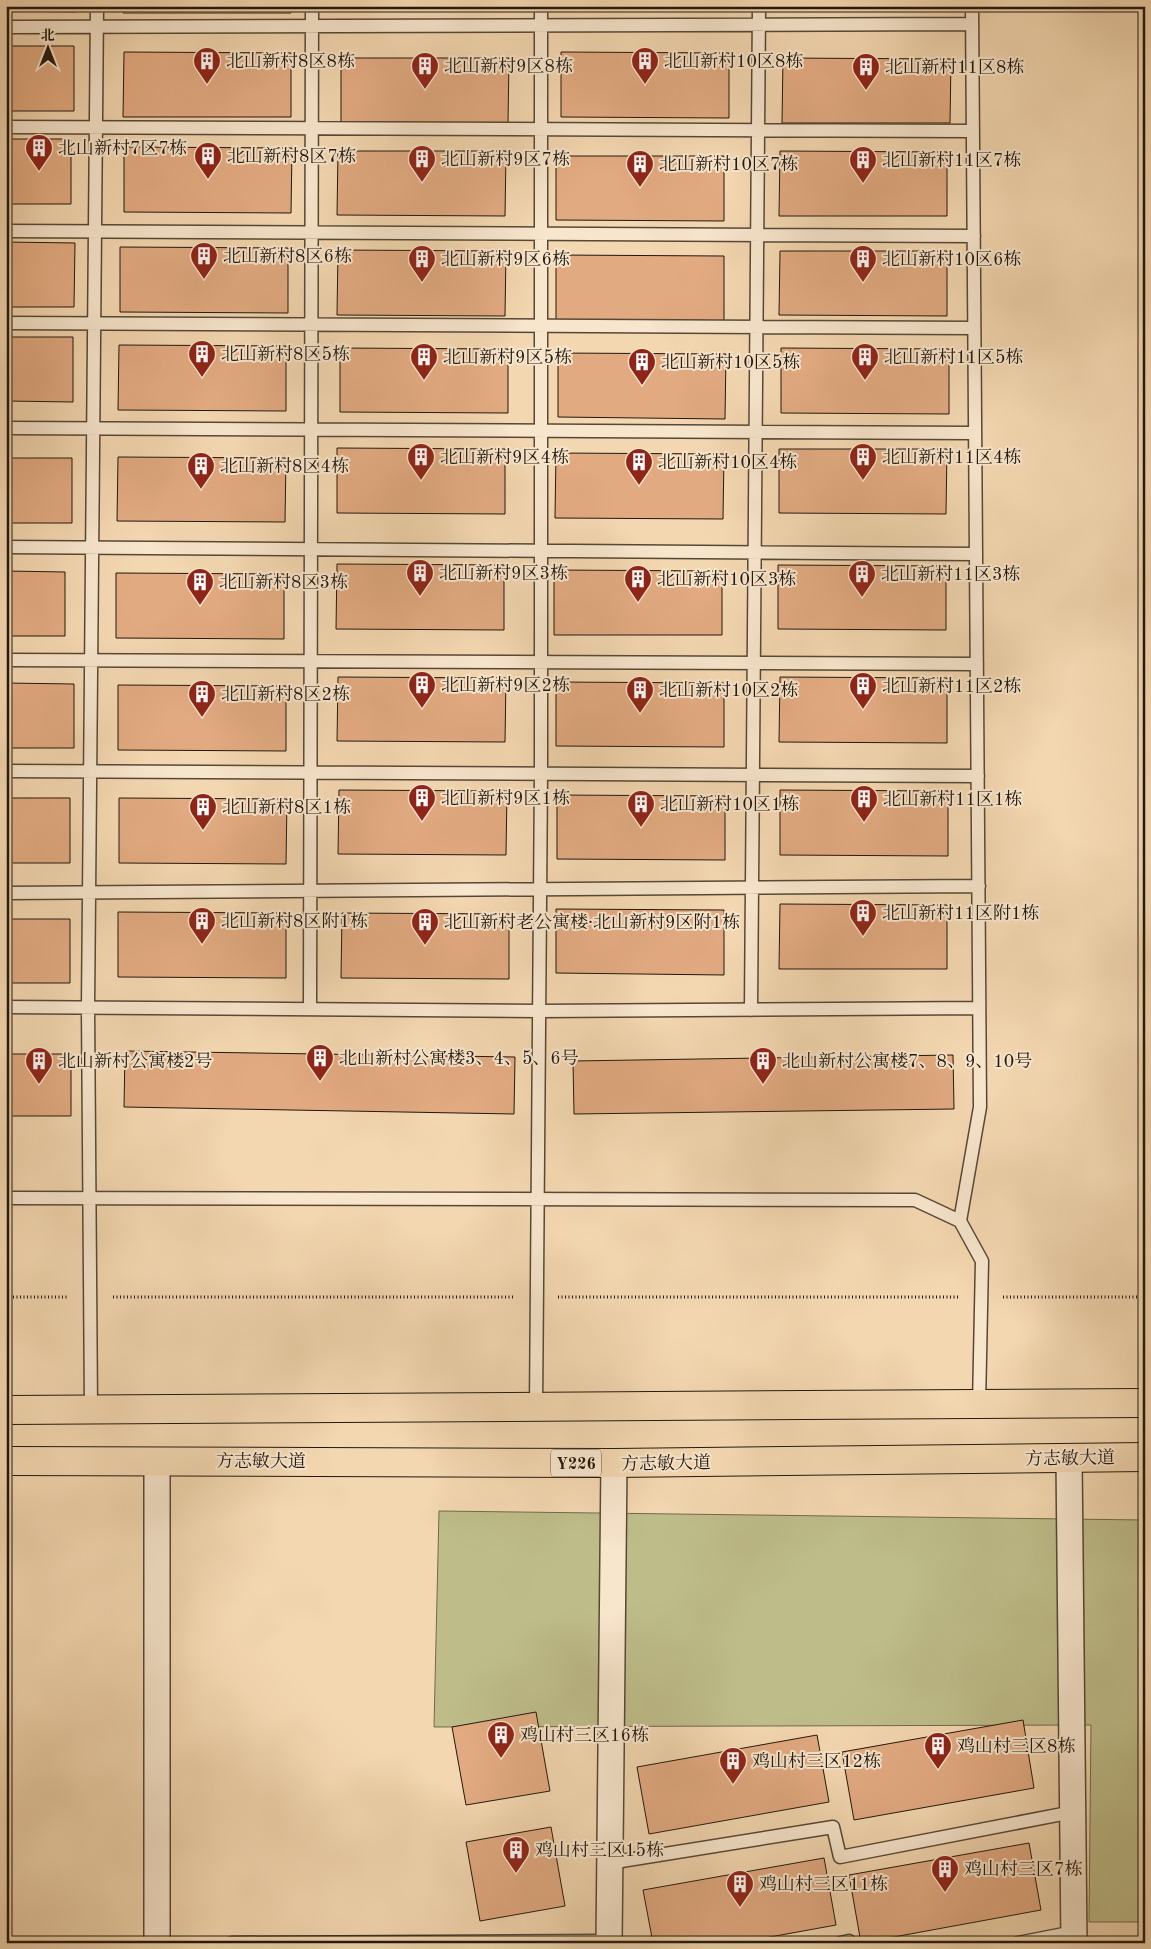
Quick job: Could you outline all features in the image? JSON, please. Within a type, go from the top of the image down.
[{"type":"main road","points":[[6,1410],[1145,1403]]},
{"type":"main road","name":"方志敏大道","points":[[6,1461],[614,1464],[1145,1457]]},
{"type":"street","points":[[1069,1458],[1074,1937]]},
{"type":"street","points":[[156,1461],[156,1943]]},
{"type":"street","points":[[609,1942],[614,1464]]},
{"type":"lane","points":[[91,1409],[88,1008],[97,6]]},
{"type":"lane","points":[[310,1009],[312,6]]},
{"type":"lane","points":[[536,1408],[541,774],[541,6]]},
{"type":"lane","points":[[751,1010],[759,6]]},
{"type":"lane","points":[[960,1221],[980,1107],[972,6]]},
{"type":"lane","points":[[6,27],[972,24]]},
{"type":"lane","points":[[6,127],[973,131]]},
{"type":"lane","points":[[6,231],[974,236]]},
{"type":"lane","points":[[6,323],[974,328]]},
{"type":"lane","points":[[6,428],[975,433]]},
{"type":"lane","points":[[6,547],[976,554]]},
{"type":"lane","points":[[6,660],[977,664]]},
{"type":"lane","points":[[6,771],[978,776]]},
{"type":"lane","points":[[6,892],[978,886]]},
{"type":"lane","points":[[6,1007],[540,1011],[979,1008]]},
{"type":"lane","points":[[6,1198],[915,1200],[960,1221],[982,1261],[978,1405]]},
{"type":"lane","points":[[610,1863],[833,1828],[840,1857],[1073,1812]]},
{"type":"lane","points":[[1018,1943],[1074,1937]]},
{"type":"lane","points":[[840,1943],[849,1941],[849,1943]]},
{"type":"lane","points":[[232,1943],[609,1942]]},
{"type":"path","points":[[6,1297],[1145,1297]]},
{"type":"shaded area","points":[[439,1511],[1145,1520],[1145,1922],[1089,1922],[1091,1725],[434,1727]]},
{"type":"building","points":[[6,6],[76,6],[76,12],[6,11]]},
{"type":"building","points":[[123,6],[291,6],[291,13],[123,13]]},
{"type":"building","points":[[340,6],[508,6],[508,11],[340,10]]},
{"type":"building","points":[[560,6],[728,6],[728,10],[560,9]]},
{"type":"building","points":[[779,6],[947,6],[946,11],[779,10]]},
{"type":"building","points":[[6,46],[74,46],[74,111],[6,111]]},
{"type":"building","name":"北山新村8区8栋","points":[[124,52],[291,53],[291,117],[123,117]]},
{"type":"building","name":"北山新村10区8栋","points":[[561,52],[729,53],[729,118],[561,117]]},
{"type":"building","name":"北山新村9区8栋","points":[[341,58],[509,58],[508,123],[341,122]]},
{"type":"building","name":"北山新村11区8栋","points":[[783,58],[951,59],[950,123],[782,123]]},
{"type":"building","name":"北山新村7区7栋","points":[[6,139],[71,139],[71,204],[6,204]]},
{"type":"building","name":"北山新村8区7栋","points":[[124,147],[292,148],[291,213],[124,212]]},
{"type":"building","name":"北山新村9区7栋","points":[[338,151],[506,151],[505,216],[337,215]]},
{"type":"building","name":"北山新村11区7栋","points":[[780,151],[947,152],[947,216],[779,216]]},
{"type":"building","name":"北山新村10区7栋","points":[[556,156],[724,156],[724,221],[556,220]]},
{"type":"building","points":[[6,242],[75,243],[74,307],[6,307]]},
{"type":"building","name":"北山新村8区6栋","points":[[120,247],[288,248],[288,313],[120,312]]},
{"type":"building","name":"北山新村9区6栋","points":[[338,250],[506,251],[505,316],[337,315]]},
{"type":"building","name":"北山新村10区6栋","points":[[780,251],[947,251],[947,316],[779,315]]},
{"type":"building","points":[[556,255],[724,256],[724,321],[556,320]]},
{"type":"building","points":[[6,337],[73,337],[73,402],[6,401]]},
{"type":"building","name":"北山新村8区5栋","points":[[119,345],[286,346],[286,411],[118,410]]},
{"type":"building","name":"北山新村9区5栋","points":[[340,348],[508,349],[508,413],[340,412]]},
{"type":"building","name":"北山新村11区5栋","points":[[781,348],[949,349],[949,414],[781,413]]},
{"type":"building","name":"北山新村10区5栋","points":[[558,353],[726,354],[725,419],[558,417]]},
{"type":"building","name":"北山新村9区4栋","points":[[337,448],[505,449],[505,514],[337,513]]},
{"type":"building","name":"北山新村11区4栋","points":[[779,449],[947,449],[946,514],[779,513]]},
{"type":"building","name":"北山新村10区4栋","points":[[556,453],[724,454],[723,519],[555,518]]},
{"type":"building","name":"北山新村8区4栋","points":[[118,457],[286,458],[285,522],[117,521]]},
{"type":"building","points":[[6,458],[72,458],[72,523],[6,523]]},
{"type":"building","name":"北山新村9区3栋","points":[[337,564],[504,565],[504,630],[336,629]]},
{"type":"building","name":"北山新村11区3栋","points":[[778,565],[946,566],[946,630],[778,629]]},
{"type":"building","name":"北山新村10区3栋","points":[[554,570],[722,571],[722,635],[554,635]]},
{"type":"building","points":[[6,571],[65,572],[65,636],[6,636]]},
{"type":"building","name":"北山新村8区3栋","points":[[116,573],[284,574],[284,639],[116,638]]},
{"type":"building","name":"北山新村9区2栋","points":[[338,677],[506,678],[505,742],[337,741]]},
{"type":"building","name":"北山新村11区2栋","points":[[780,677],[947,678],[947,743],[779,742]]},
{"type":"building","name":"北山新村10区2栋","points":[[556,682],[724,683],[724,747],[556,746]]},
{"type":"building","points":[[6,683],[74,684],[74,748],[6,748]]},
{"type":"building","name":"北山新村8区2栋","points":[[118,685],[286,686],[286,751],[118,750]]},
{"type":"building","name":"北山新村9区1栋","points":[[339,790],[507,791],[506,855],[338,854]]},
{"type":"building","name":"北山新村11区1栋","points":[[780,790],[948,791],[948,856],[780,855]]},
{"type":"building","name":"北山新村10区1栋","points":[[557,795],[725,796],[725,860],[557,859]]},
{"type":"building","points":[[6,798],[70,798],[70,863],[6,863]]},
{"type":"building","name":"北山新村8区1栋","points":[[119,798],[287,799],[286,864],[119,863]]},
{"type":"building","name":"北山新村11区附1栋","points":[[780,904],[947,905],[947,969],[779,969]]},
{"type":"building","points":[[556,909],[724,910],[724,975],[556,973]]},
{"type":"building","name":"北山新村8区附1栋","points":[[118,912],[286,913],[286,978],[118,977]]},
{"type":"building","name":"北山新村老公寓楼·北山新村9区附1栋","points":[[342,913],[509,914],[509,979],[341,978]]},
{"type":"building","points":[[6,919],[70,919],[70,983],[6,983]]},
{"type":"building","name":"北山新村公寓楼3、4、5、6号","points":[[125,1051],[515,1057],[514,1114],[124,1107]]},
{"type":"building","name":"北山新村公寓楼2号","points":[[6,1054],[71,1054],[71,1116],[6,1116]]},
{"type":"building","name":"北山新村公寓楼7、8、9、10号","points":[[953,1055],[954,1109],[574,1114],[573,1061]]},
{"type":"building","name":"鸡山村三区16栋","points":[[536,1712],[550,1791],[466,1805],[452,1727]]},
{"type":"building","name":"鸡山村三区8栋","points":[[1023,1720],[1034,1788],[854,1820],[842,1752]]},
{"type":"building","name":"鸡山村三区12栋","points":[[817,1735],[829,1802],[649,1834],[637,1767]]},
{"type":"building","name":"鸡山村三区15栋","points":[[551,1827],[565,1906],[480,1921],[466,1842]]},
{"type":"building","name":"鸡山村三区7栋","points":[[1029,1843],[1041,1910],[861,1943],[849,1875]]},
{"type":"building","name":"鸡山村三区11栋","points":[[824,1858],[836,1925],[737,1943],[653,1943],[643,1890]]},
{"type":"place","name":"北山新村8区8栋","points":[[207,85]]},
{"type":"place","name":"北山新村10区8栋","points":[[645,85]]},
{"type":"place","name":"北山新村9区8栋","points":[[425,90]]},
{"type":"place","name":"北山新村11区8栋","points":[[866,91]]},
{"type":"place","name":"北山新村7区7栋","points":[[39,172]]},
{"type":"place","name":"北山新村8区7栋","points":[[208,180]]},
{"type":"place","name":"北山新村9区7栋","points":[[422,183]]},
{"type":"place","name":"北山新村11区7栋","points":[[863,184]]},
{"type":"place","name":"北山新村10区7栋","points":[[640,188]]},
{"type":"place","name":"北山新村8区6栋","points":[[204,280]]},
{"type":"place","name":"北山新村9区6栋","points":[[422,283]]},
{"type":"place","name":"北山新村10区6栋","points":[[863,283]]},
{"type":"place","name":"北山新村8区5栋","points":[[202,378]]},
{"type":"place","name":"北山新村9区5栋","points":[[424,381]]},
{"type":"place","name":"北山新村11区5栋","points":[[865,381]]},
{"type":"place","name":"北山新村10区5栋","points":[[642,386]]},
{"type":"place","name":"北山新村9区4栋","points":[[421,481]]},
{"type":"place","name":"北山新村11区4栋","points":[[863,481]]},
{"type":"place","name":"北山新村10区4栋","points":[[639,486]]},
{"type":"place","name":"北山新村8区4栋","points":[[201,490]]},
{"type":"place","name":"北山新村9区3栋","points":[[420,597]]},
{"type":"place","name":"北山新村11区3栋","points":[[862,598]]},
{"type":"place","name":"北山新村10区3栋","points":[[638,603]]},
{"type":"place","name":"北山新村8区3栋","points":[[200,606]]},
{"type":"place","name":"北山新村9区2栋","points":[[422,709]]},
{"type":"place","name":"北山新村11区2栋","points":[[863,710]]},
{"type":"place","name":"北山新村10区2栋","points":[[640,714]]},
{"type":"place","name":"北山新村8区2栋","points":[[202,718]]},
{"type":"place","name":"北山新村9区1栋","points":[[422,822]]},
{"type":"place","name":"北山新村11区1栋","points":[[864,823]]},
{"type":"place","name":"北山新村10区1栋","points":[[641,828]]},
{"type":"place","name":"北山新村8区1栋","points":[[203,831]]},
{"type":"place","name":"北山新村11区附1栋","points":[[863,937]]},
{"type":"place","name":"北山新村8区附1栋","points":[[202,945]]},
{"type":"place","name":"北山新村老公寓楼·北山新村9区附1栋","points":[[425,946]]},
{"type":"place","name":"北山新村公寓楼3、4、5、6号","points":[[320,1082]]},
{"type":"place","name":"北山新村公寓楼2号","points":[[39,1085]]},
{"type":"place","name":"北山新村公寓楼7、8、9、10号","points":[[763,1085]]},
{"type":"place","name":"鸡山村三区16栋","points":[[501,1759]]},
{"type":"place","name":"鸡山村三区8栋","points":[[938,1770]]},
{"type":"place","name":"鸡山村三区12栋","points":[[733,1785]]},
{"type":"place","name":"鸡山村三区15栋","points":[[516,1874]]},
{"type":"place","name":"鸡山村三区7栋","points":[[945,1893]]},
{"type":"place","name":"鸡山村三区11栋","points":[[740,1908]]}]
